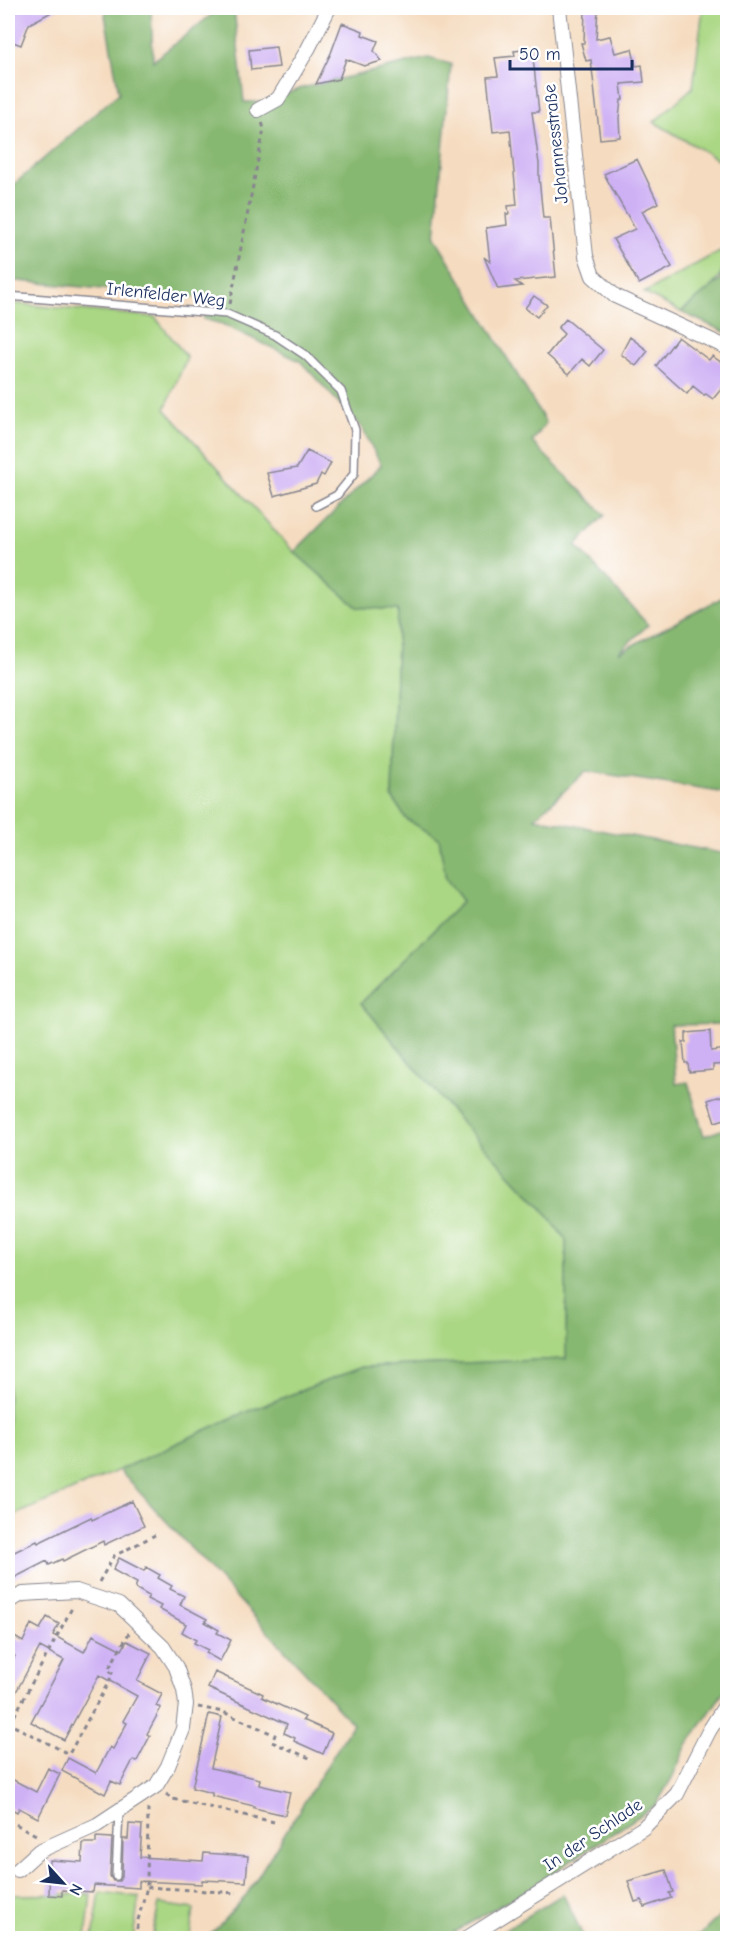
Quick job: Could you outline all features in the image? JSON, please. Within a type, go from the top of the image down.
[{"type":"street","points":[[258,110],[278,99],[308,49],[328,8]]},
{"type":"street","name":"Johannesstraße","points":[[559,8],[586,256],[593,276],[615,296],[728,348]]},
{"type":"street","points":[[8,1601],[22,1594],[76,1591],[119,1605],[163,1647],[177,1667],[186,1704],[183,1729],[168,1766],[152,1789],[97,1826],[39,1851],[18,1870]]},
{"type":"street","name":"In der Schlade","points":[[467,1938],[643,1828],[677,1794],[709,1731],[728,1701]]},
{"type":"lane","name":"Irlenfelder Weg","points":[[8,296],[228,314],[275,335],[305,355],[341,391],[355,430],[354,474],[337,495],[316,506]]},
{"type":"lane","points":[[116,1876],[119,1812]]},
{"type":"path","points":[[228,314],[264,129],[258,110]]},
{"type":"path","points":[[135,1621],[108,1670],[113,1674],[69,1755],[9,1726],[86,1594],[114,1556],[155,1535]]},
{"type":"path","points":[[186,1704],[223,1712],[275,1736],[272,1742],[312,1759]]},
{"type":"path","points":[[136,1938],[138,1920],[147,1887],[152,1789],[173,1799],[274,1822]]},
{"type":"path","points":[[8,1821],[55,1845]]},
{"type":"path","points":[[147,1887],[237,1893]]},
{"type":"green space","points":[[108,8],[151,8],[153,61],[220,8],[234,8],[244,102],[264,102],[302,88],[428,58],[451,64],[435,237],[546,423],[532,442],[605,515],[576,545],[648,625],[618,653],[727,595],[727,793],[586,771],[535,818],[727,854],[727,1024],[671,1025],[676,1084],[688,1082],[704,1136],[727,1128],[727,1687],[686,1747],[672,1778],[656,1805],[525,1891],[444,1938],[207,1938],[245,1897],[353,1724],[119,1470],[236,1416],[362,1367],[566,1359],[566,1240],[543,1209],[461,1122],[361,1003],[463,901],[446,879],[439,838],[406,819],[392,797],[398,610],[357,607],[294,552],[381,465],[362,428],[300,361],[222,324],[203,319],[211,299],[8,280],[8,187],[11,187],[119,93],[105,15]]},
{"type":"green space","points":[[703,8],[727,8],[727,165],[654,122],[693,87]]},
{"type":"green space","points":[[727,247],[726,259],[719,277],[713,285],[681,312],[644,293]]},
{"type":"green space","points":[[727,260],[728,333],[681,312],[720,280]]},
{"type":"green space","points":[[8,303],[155,317],[187,357],[165,409],[294,552],[357,607],[398,610],[392,797],[406,819],[439,838],[446,879],[463,901],[361,1003],[461,1122],[543,1209],[566,1240],[567,1359],[362,1367],[236,1416],[8,1518]]},
{"type":"green space","points":[[100,1892],[139,1897],[133,1938],[93,1938]]},
{"type":"green space","points":[[91,1894],[86,1938],[8,1938],[8,1895]]},
{"type":"green space","points":[[563,1894],[584,1938],[492,1938]]},
{"type":"green space","points":[[159,1904],[194,1909],[188,1938],[152,1938]]},
{"type":"green space","points":[[727,1909],[727,1938],[683,1938],[701,1934]]},
{"type":"building","points":[[11,8],[59,8],[29,24],[21,45],[8,40],[8,16]]},
{"type":"building","points":[[585,8],[598,8],[596,39],[610,36],[615,53],[632,49],[636,66],[642,65],[644,82],[621,84],[623,100],[621,100],[619,118],[620,137],[600,139],[591,60],[586,61],[581,43],[584,43]]},
{"type":"building","points":[[342,23],[363,31],[362,35],[378,41],[374,51],[382,61],[364,66],[346,59],[339,79],[316,84],[331,53]]},
{"type":"building","points":[[276,47],[279,67],[251,70],[249,50]]},
{"type":"building","points":[[532,49],[539,112],[532,112],[543,218],[550,218],[556,277],[515,281],[522,286],[498,289],[484,257],[490,262],[486,228],[507,225],[508,206],[517,205],[510,130],[493,132],[487,77],[498,76],[495,58],[515,56],[514,51]]},
{"type":"building","points":[[637,159],[658,203],[642,211],[672,267],[639,284],[613,239],[635,229],[604,174]]},
{"type":"building","points":[[534,296],[547,305],[537,317],[525,308]]},
{"type":"building","points":[[566,319],[603,350],[590,366],[582,359],[569,374],[547,355],[564,334],[558,328]]},
{"type":"building","points":[[630,337],[648,351],[636,366],[621,354]]},
{"type":"building","points":[[678,337],[709,360],[712,356],[728,367],[728,381],[713,399],[693,386],[687,394],[656,366]]},
{"type":"building","points":[[307,451],[331,463],[324,476],[321,474],[316,484],[274,496],[267,473],[297,468]]},
{"type":"building","points":[[710,1031],[711,1051],[728,1049],[728,1064],[713,1065],[713,1070],[689,1072],[688,1063],[685,1063],[683,1042],[686,1042],[686,1033]]},
{"type":"building","points":[[728,1094],[728,1118],[715,1122],[708,1100]]},
{"type":"building","points":[[132,1501],[144,1526],[104,1545],[103,1541],[63,1561],[62,1559],[49,1565],[47,1561],[8,1581],[8,1555]]},
{"type":"building","points":[[119,1558],[144,1571],[146,1567],[160,1575],[158,1578],[172,1586],[170,1589],[184,1596],[180,1605],[207,1619],[205,1622],[219,1630],[217,1633],[231,1640],[220,1661],[206,1653],[208,1650],[194,1643],[196,1640],[182,1632],[186,1624],[159,1609],[161,1606],[147,1599],[149,1596],[135,1588],[137,1583],[113,1570]]},
{"type":"building","points":[[47,1617],[59,1624],[53,1635],[84,1652],[93,1635],[122,1650],[127,1641],[151,1653],[137,1681],[162,1694],[156,1706],[161,1708],[147,1734],[150,1736],[137,1761],[133,1760],[120,1785],[111,1781],[105,1794],[62,1771],[68,1758],[96,1773],[110,1747],[113,1749],[127,1723],[123,1721],[137,1696],[99,1675],[64,1740],[31,1722],[64,1660],[40,1647],[8,1707],[8,1670],[15,1656],[8,1652],[8,1633],[23,1642],[31,1624],[40,1629]]},
{"type":"building","points":[[215,1672],[263,1694],[262,1697],[305,1717],[303,1720],[332,1733],[323,1754],[294,1741],[295,1738],[284,1733],[287,1724],[208,1688]]},
{"type":"building","points":[[209,1714],[222,1717],[211,1768],[260,1779],[259,1785],[290,1792],[285,1815],[212,1796],[212,1793],[192,1788]]},
{"type":"building","points":[[48,1768],[60,1774],[38,1818],[19,1808],[17,1812],[8,1807],[8,1777],[36,1792]]},
{"type":"building","points":[[129,1824],[142,1825],[140,1857],[203,1861],[204,1853],[248,1856],[246,1882],[202,1880],[202,1884],[139,1881],[139,1888],[94,1885],[93,1892],[62,1890],[62,1896],[49,1895],[50,1860],[82,1862],[83,1843],[96,1843],[96,1837],[112,1838],[110,1876],[113,1881],[119,1881],[122,1876],[123,1839],[128,1839]]},
{"type":"building","points":[[666,1870],[673,1892],[669,1893],[671,1898],[644,1907],[642,1900],[635,1902],[628,1881]]}]
